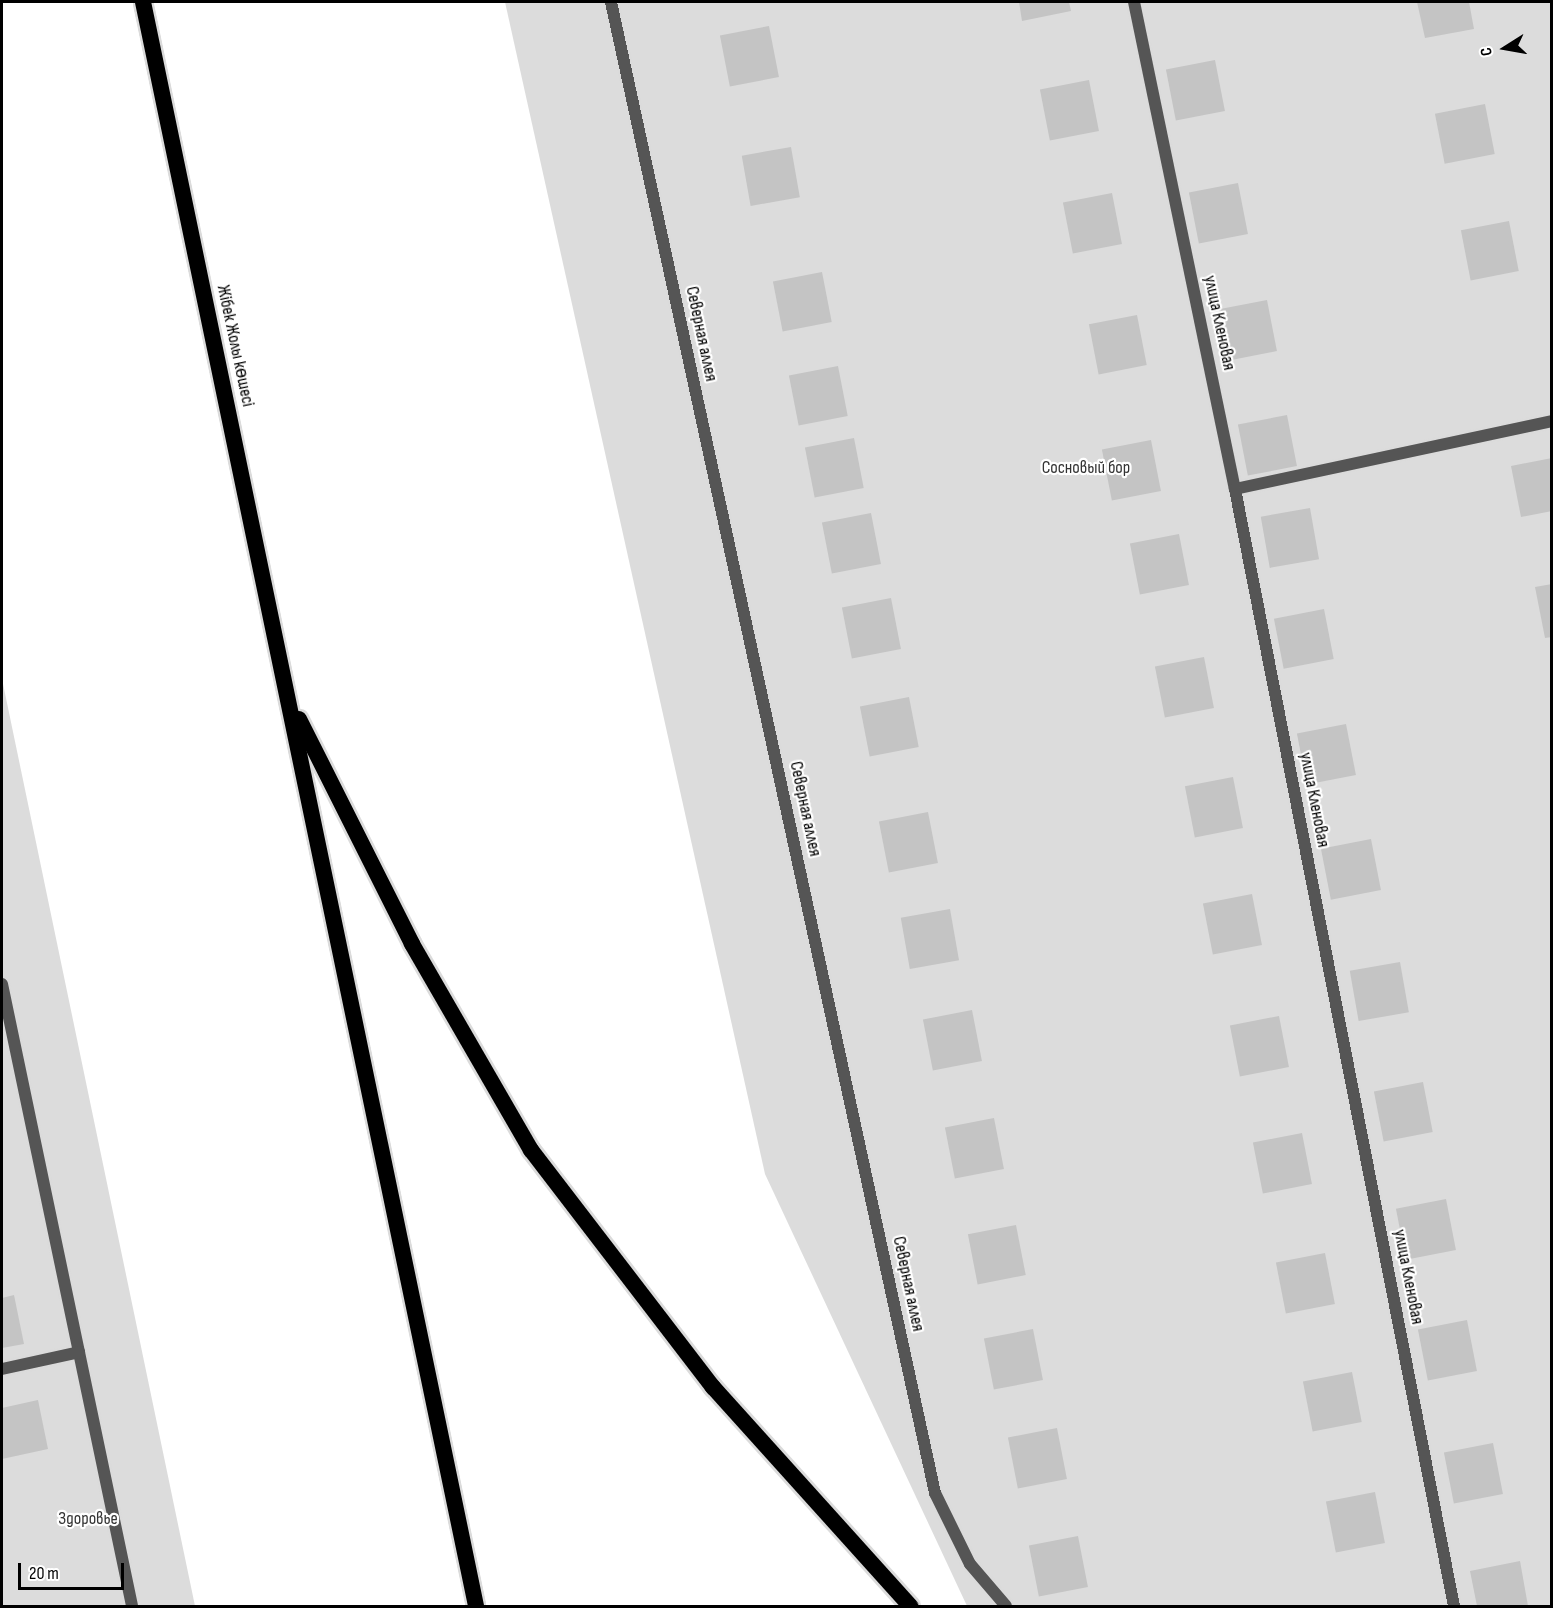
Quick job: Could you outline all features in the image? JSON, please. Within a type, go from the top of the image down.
[{"type":"highway","name":"Жібек Жолы көшесі","points":[[143,2],[289,699]]},
{"type":"highway","points":[[289,699],[476,1606]]},
{"type":"highway","points":[[289,699],[412,944],[531,1150],[713,1387],[910,1606]]},
{"type":"street","name":"Северная аллея","points":[[611,2],[935,1493],[970,1564],[1006,1606]]},
{"type":"street","name":"улица Кленовая","points":[[1134,2],[1235,489],[1454,1606]]},
{"type":"street","points":[[1235,489],[1551,421]]},
{"type":"street","points":[[2,984],[132,1606]]},
{"type":"street","points":[[2,1369],[79,1352]]},
{"type":"green space","name":"Сосновый бор","points":[[505,2],[1551,2],[1551,1606],[967,1606],[765,1174]]},
{"type":"green space","name":"Здоровье","points":[[2,679],[195,1606],[2,1606]]},
{"type":"building","points":[[1019,2],[1069,2],[1071,11],[1022,21]]},
{"type":"building","points":[[1417,2],[1469,2],[1474,29],[1425,38]]},
{"type":"building","points":[[769,26],[779,77],[730,87],[720,36]]},
{"type":"building","points":[[1215,60],[1225,111],[1176,121],[1166,70]]},
{"type":"building","points":[[1089,80],[1099,131],[1050,141],[1040,90]]},
{"type":"building","points":[[1485,104],[1495,154],[1445,164],[1435,114]]},
{"type":"building","points":[[791,147],[800,197],[751,206],[742,156]]},
{"type":"building","points":[[1238,183],[1248,234],[1199,244],[1189,193]]},
{"type":"building","points":[[1112,193],[1122,244],[1073,254],[1063,203]]},
{"type":"building","points":[[1509,221],[1519,271],[1471,280],[1461,230]]},
{"type":"building","points":[[822,272],[832,322],[783,332],[773,282]]},
{"type":"building","points":[[1267,300],[1277,351],[1229,360],[1219,309]]},
{"type":"building","points":[[1137,315],[1147,365],[1099,374],[1089,324]]},
{"type":"building","points":[[838,366],[848,416],[799,426],[789,376]]},
{"type":"building","points":[[1287,415],[1297,466],[1248,476],[1238,425]]},
{"type":"building","points":[[854,438],[864,488],[815,498],[805,448]]},
{"type":"building","points":[[1151,440],[1161,491],[1112,501],[1102,450]]},
{"type":"building","points":[[1552,458],[1552,511],[1521,517],[1511,466]]},
{"type":"building","points":[[1310,508],[1319,559],[1270,568],[1261,517]]},
{"type":"building","points":[[871,513],[881,564],[832,574],[822,523]]},
{"type":"building","points":[[1179,534],[1189,585],[1140,595],[1130,544]]},
{"type":"building","points":[[1552,584],[1552,637],[1545,638],[1535,587]]},
{"type":"building","points":[[891,598],[901,649],[852,659],[842,608]]},
{"type":"building","points":[[1324,609],[1334,659],[1284,669],[1274,619]]},
{"type":"building","points":[[1204,657],[1214,708],[1165,718],[1155,667]]},
{"type":"building","points":[[909,697],[919,747],[870,757],[860,707]]},
{"type":"building","points":[[1346,724],[1356,775],[1307,785],[1297,734]]},
{"type":"building","points":[[1233,777],[1243,828],[1195,837],[1185,786]]},
{"type":"building","points":[[928,812],[938,863],[889,873],[879,822]]},
{"type":"building","points":[[1371,839],[1381,890],[1331,900],[1321,849]]},
{"type":"building","points":[[1252,894],[1262,945],[1213,955],[1203,904]]},
{"type":"building","points":[[950,909],[959,960],[910,969],[901,918]]},
{"type":"building","points":[[1400,962],[1409,1012],[1359,1021],[1350,971]]},
{"type":"building","points":[[972,1010],[982,1061],[933,1071],[923,1020]]},
{"type":"building","points":[[1279,1016],[1289,1067],[1240,1077],[1230,1026]]},
{"type":"building","points":[[1423,1082],[1433,1132],[1384,1142],[1374,1092]]},
{"type":"building","points":[[994,1118],[1004,1169],[955,1179],[945,1128]]},
{"type":"building","points":[[1302,1133],[1312,1184],[1263,1194],[1253,1143]]},
{"type":"building","points":[[1446,1199],[1456,1250],[1406,1260],[1396,1209]]},
{"type":"building","points":[[1016,1225],[1026,1275],[978,1284],[968,1234]]},
{"type":"building","points":[[1325,1253],[1335,1304],[1286,1314],[1276,1263]]},
{"type":"building","points":[[14,1295],[24,1344],[2,1348],[2,1298]]},
{"type":"building","points":[[1467,1320],[1477,1371],[1428,1381],[1418,1330]]},
{"type":"building","points":[[1033,1329],[1043,1380],[994,1390],[984,1339]]},
{"type":"building","points":[[1352,1372],[1362,1422],[1313,1432],[1303,1382]]},
{"type":"building","points":[[38,1400],[48,1449],[2,1459],[2,1408]]},
{"type":"building","points":[[1057,1428],[1067,1479],[1018,1489],[1008,1438]]},
{"type":"building","points":[[1493,1443],[1503,1494],[1454,1504],[1444,1453]]},
{"type":"building","points":[[1375,1492],[1385,1543],[1336,1553],[1326,1502]]},
{"type":"building","points":[[1078,1536],[1088,1587],[1039,1597],[1029,1546]]},
{"type":"building","points":[[1520,1561],[1528,1606],[1477,1606],[1470,1571]]}]
